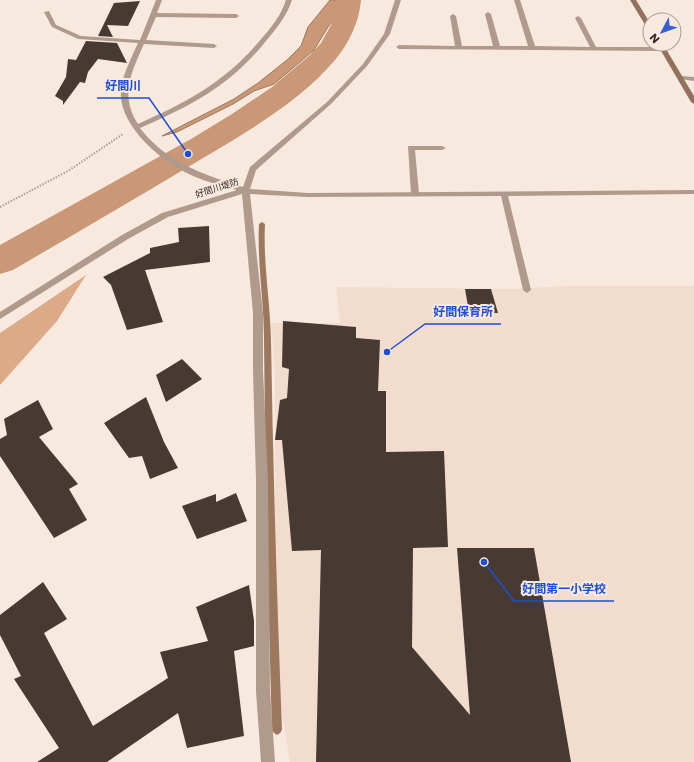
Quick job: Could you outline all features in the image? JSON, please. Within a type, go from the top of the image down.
[{"type":"street","points":[[159,0],[126,80],[124,93],[126,110],[137,129],[166,157],[195,174],[246,190],[308,195],[694,192]]},
{"type":"street","points":[[137,129],[206,94],[232,74],[260,45],[285,12],[289,0]]},
{"type":"street","name":"好間川堤防","points":[[0,316],[125,237],[165,215],[246,190],[254,169],[329,102],[365,65],[387,34],[398,6],[398,0]]},
{"type":"street","points":[[517,0],[532,48]]},
{"type":"street","points":[[634,0],[642,14]]},
{"type":"street","points":[[47,12],[54,26],[80,38],[214,46]]},
{"type":"street","points":[[488,14],[497,48]]},
{"type":"street","points":[[154,15],[236,16]]},
{"type":"street","points":[[453,16],[459,48]]},
{"type":"street","points":[[578,18],[594,48]]},
{"type":"street","points":[[399,47],[594,48],[642,47]]},
{"type":"street","points":[[665,52],[694,102]]},
{"type":"street","points":[[681,78],[694,79]]},
{"type":"street","points":[[415,194],[410,148],[442,148]]},
{"type":"street","points":[[246,190],[258,313],[258,370],[262,481],[263,691],[268,762]]},
{"type":"street","points":[[504,194],[527,290]]},
{"type":"path","points":[[0,207],[68,171],[116,137],[137,129]]},
{"type":"shaded area","points":[[330,0],[345,0],[342,8],[314,50],[274,84],[254,91],[233,104],[177,132],[162,136],[234,99],[258,83],[287,60],[301,46],[308,27]]},
{"type":"shaded area","points":[[86,275],[57,321],[0,385],[0,333]]},
{"type":"shaded area","points":[[565,286],[694,286],[694,762],[290,762],[275,675],[275,373],[271,323],[340,323],[336,287],[516,289]]},
{"type":"building","points":[[140,1],[128,26],[107,25],[113,37],[98,36],[114,3]]},
{"type":"building","points":[[86,41],[117,43],[127,63],[98,59],[88,72],[85,83],[80,82],[63,105],[63,101],[55,96],[66,77],[68,59],[76,60]]},
{"type":"building","points":[[209,226],[210,262],[145,270],[163,322],[127,330],[111,285],[103,277],[150,253],[150,248],[179,242],[178,228]]},
{"type":"building","points":[[465,289],[491,289],[498,313],[469,312]]},
{"type":"building","points":[[283,321],[356,327],[356,338],[380,340],[378,391],[386,391],[386,452],[444,451],[448,547],[413,548],[412,647],[470,715],[457,548],[534,548],[571,762],[316,762],[321,550],[292,551],[282,440],[275,440],[280,400],[287,398],[289,369],[282,367]]},
{"type":"building","points":[[182,359],[202,379],[166,402],[156,375]]},
{"type":"building","points":[[146,397],[164,442],[178,468],[150,479],[142,456],[129,458],[104,423]]},
{"type":"building","points":[[38,400],[53,429],[39,437],[78,484],[69,489],[87,520],[54,538],[0,456],[0,439],[7,435],[4,419]]},
{"type":"building","points":[[236,493],[247,521],[197,539],[182,506],[216,494],[216,502]]},
{"type":"building","points":[[43,582],[67,619],[44,633],[93,726],[168,678],[160,652],[208,641],[196,607],[249,585],[254,621],[254,646],[234,651],[244,736],[187,748],[178,713],[107,762],[37,762],[59,748],[14,679],[21,676],[0,635],[0,615]]},
{"type":"waterway","points":[[0,261],[202,146],[282,93],[325,55],[340,33],[346,17],[349,0]]},
{"type":"waterway","points":[[262,224],[261,247],[267,322],[269,484],[277,730]]},
{"type":"place","name":"好間川","points":[[188,154]]},
{"type":"place","name":"好間保育所","points":[[387,352]]},
{"type":"place","name":"好間第一小学校","points":[[484,562]]}]
